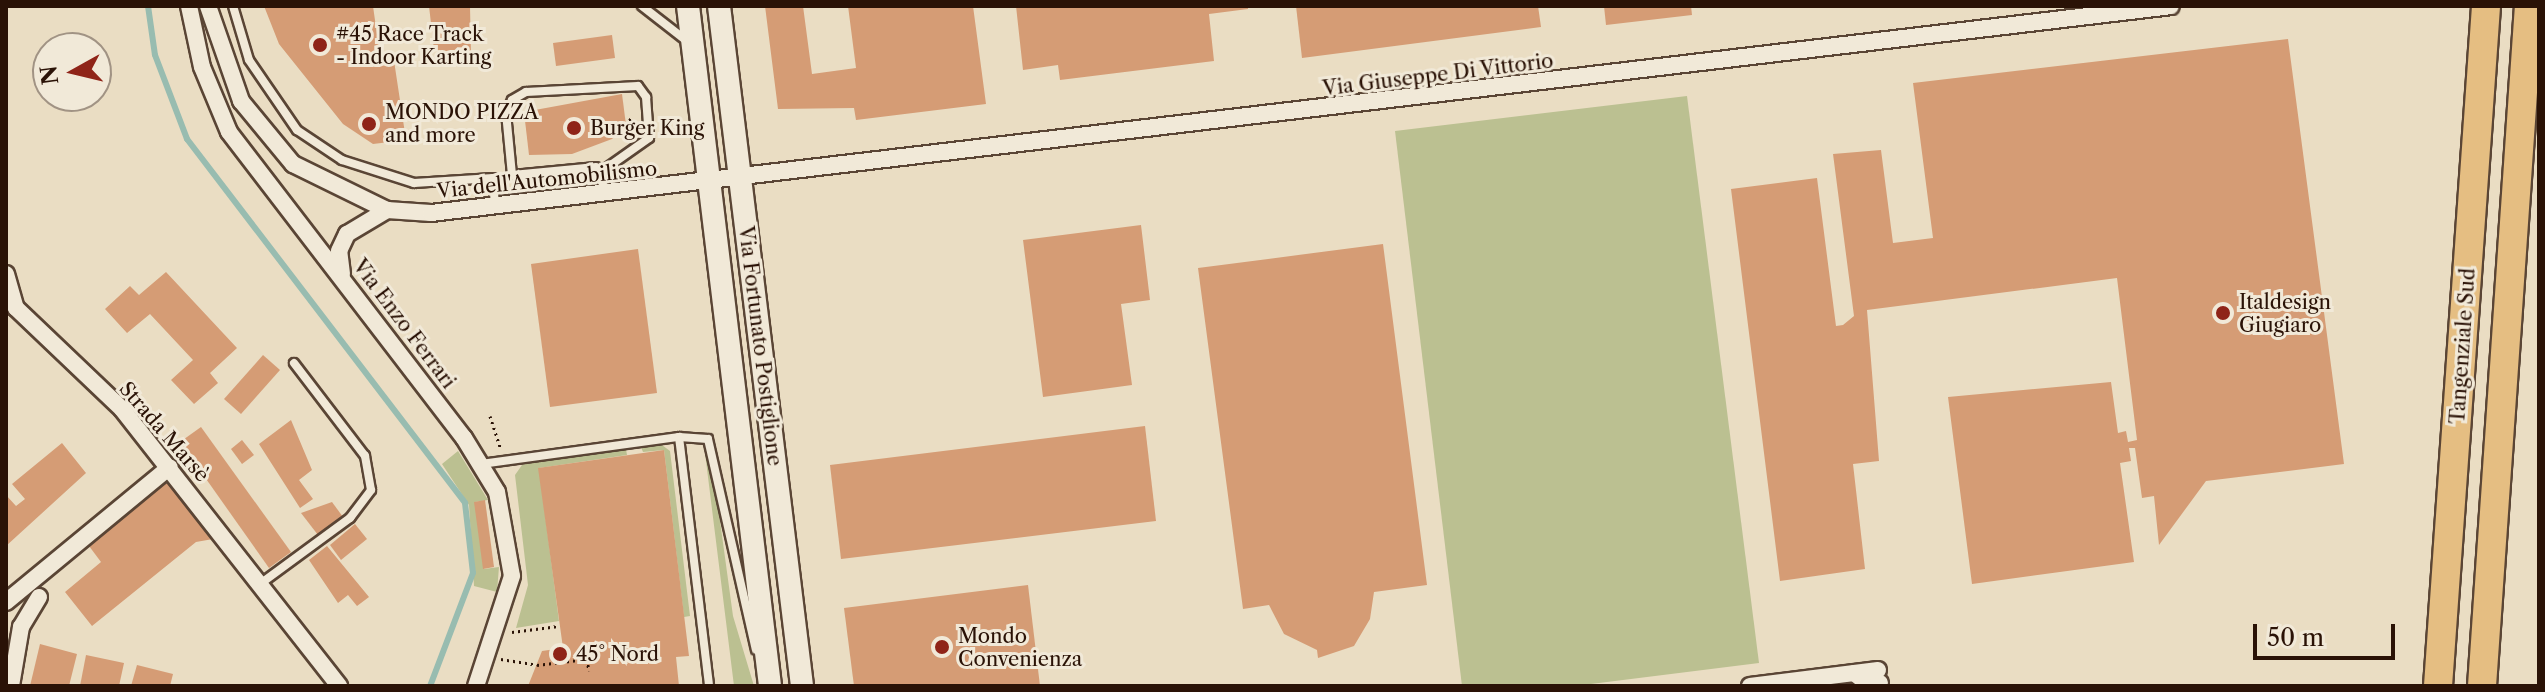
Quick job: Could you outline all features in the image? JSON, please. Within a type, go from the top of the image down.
[{"type":"highway","name":"Tangenziale Sud","points":[[2438,686],[2486,6]]},
{"type":"highway","name":"Tangenziale Sud","points":[[2482,686],[2529,6]]},
{"type":"street","name":"Via Enzo Ferrari","points":[[189,6],[202,67],[229,132],[342,275],[480,464],[497,492],[512,576],[476,686]]},
{"type":"street","name":"Via dell'Automobilismo","points":[[208,6],[227,74],[276,148],[309,174],[387,210],[495,207],[710,183]]},
{"type":"street","name":"Via Fortunato Postiglione","points":[[688,6],[770,686]]},
{"type":"street","name":"Via Fortunato Postiglione","points":[[719,6],[802,686]]},
{"type":"street","name":"Via Giuseppe Di Vittorio","points":[[710,183],[2171,6]]},
{"type":"street","name":"Via dell'Automobilismo","points":[[342,275],[339,251],[347,234],[387,210]]},
{"type":"street","name":"Strada Marsè","points":[[6,274],[16,308],[122,409],[339,686]]},
{"type":"street","points":[[6,602],[170,467]]},
{"type":"street","points":[[11,686],[21,627],[39,597]]},
{"type":"street","points":[[1750,686],[1854,673],[1879,676]]},
{"type":"lane","points":[[233,6],[242,44],[272,100],[324,150],[414,183],[493,178],[510,171]]},
{"type":"lane","points":[[642,6],[693,44]]},
{"type":"lane","points":[[638,86],[646,97],[649,138],[599,169],[515,177],[510,171],[506,113],[517,95],[638,86]]},
{"type":"lane","points":[[599,169],[604,193]]},
{"type":"lane","points":[[493,178],[495,207]]},
{"type":"lane","points":[[260,584],[350,518],[371,490],[365,456],[294,363]]},
{"type":"lane","points":[[679,437],[709,686]]},
{"type":"lane","points":[[480,464],[679,437],[708,439],[714,450],[742,608],[770,686]]},
{"type":"path","points":[[626,125],[636,116]]},
{"type":"path","points":[[490,416],[504,461]]},
{"type":"path","points":[[493,635],[559,626]]},
{"type":"path","points":[[486,657],[537,665],[587,659],[589,671]]},
{"type":"green space","points":[[1687,96],[1759,663],[1575,686],[1462,686],[1395,131]]},
{"type":"green space","points":[[662,445],[670,451],[690,616],[684,617],[664,450],[643,452],[641,447]]},
{"type":"green space","points":[[626,449],[627,455],[539,468],[559,621],[516,628],[528,585],[515,475],[522,465],[538,461]]},
{"type":"green space","points":[[458,451],[488,500],[475,502],[484,569],[499,567],[497,592],[474,586],[469,505],[442,464]]},
{"type":"green space","points":[[705,453],[714,477],[733,616],[754,686],[734,686]]},
{"type":"building","points":[[264,6],[373,6],[380,56],[393,54],[406,140],[373,144],[343,124],[279,44]]},
{"type":"building","points":[[429,6],[470,6],[471,55],[441,58],[440,50],[434,50]]},
{"type":"building","points":[[765,6],[803,6],[812,74],[856,68],[848,6],[973,6],[986,104],[856,120],[854,108],[778,109]]},
{"type":"building","points":[[1016,6],[1248,6],[1248,9],[1209,14],[1214,61],[1060,80],[1058,65],[1023,70]]},
{"type":"building","points":[[1296,6],[1538,6],[1541,27],[1302,58]]},
{"type":"building","points":[[1604,6],[1691,6],[1692,15],[1606,25]]},
{"type":"building","points":[[612,35],[615,58],[556,66],[553,43]]},
{"type":"building","name":"Italdesign Giugiaro","points":[[2288,39],[2344,464],[2206,481],[2159,545],[2154,496],[2142,498],[2135,448],[2129,448],[2131,461],[2120,463],[2134,562],[1972,584],[1948,397],[2111,382],[2118,433],[2126,431],[2128,442],[2137,440],[2117,278],[1867,310],[1879,461],[1853,464],[1865,569],[1780,581],[1731,189],[1817,178],[1836,326],[1843,325],[1854,316],[1833,154],[1881,150],[1893,243],[1933,238],[1913,83]]},
{"type":"building","name":"Burger King","points":[[622,94],[626,125],[612,139],[572,154],[529,155],[524,112]]},
{"type":"building","points":[[1141,225],[1150,300],[1121,304],[1132,385],[1043,397],[1023,240]]},
{"type":"building","points":[[1383,244],[1427,585],[1374,592],[1370,619],[1354,646],[1318,658],[1317,650],[1284,634],[1269,605],[1243,609],[1198,268]]},
{"type":"building","points":[[638,249],[657,393],[550,407],[531,264]]},
{"type":"building","points":[[166,272],[237,348],[210,373],[218,383],[194,404],[171,380],[193,360],[150,314],[127,333],[105,309],[130,286],[139,295]]},
{"type":"building","points":[[263,355],[280,370],[241,414],[224,399]]},
{"type":"building","points":[[291,420],[312,470],[299,480],[313,499],[300,508],[259,444]]},
{"type":"building","points":[[1145,426],[1156,521],[841,559],[830,465]]},
{"type":"building","points":[[201,427],[291,552],[269,568],[180,442]]},
{"type":"building","points":[[242,440],[254,455],[242,464],[231,449]]},
{"type":"building","points":[[62,443],[86,473],[6,546],[6,495],[16,506],[25,499],[12,484]]},
{"type":"building","points":[[664,450],[689,656],[676,657],[679,686],[528,686],[542,651],[563,648],[538,468]]},
{"type":"building","points":[[169,476],[213,539],[196,542],[92,626],[65,592],[101,562],[86,542]]},
{"type":"building","points":[[485,500],[494,567],[483,569],[474,502]]},
{"type":"building","points":[[332,502],[343,517],[318,535],[301,513]]},
{"type":"building","points":[[355,524],[367,539],[341,560],[330,545]]},
{"type":"building","points":[[327,546],[369,597],[357,606],[348,595],[338,603],[309,560]]},
{"type":"building","name":"Mondo Convenienza","points":[[1028,585],[1040,686],[854,686],[844,608]]},
{"type":"building","points":[[40,644],[77,654],[69,686],[30,686]]},
{"type":"building","points":[[86,655],[124,663],[119,686],[80,686]]},
{"type":"building","points":[[137,665],[173,674],[170,686],[131,686]]},
{"type":"waterway","points":[[148,6],[155,55],[187,139],[465,503],[473,573],[430,686]]},
{"type":"place","name":"#45 Race Track - Indoor Karting","points":[[320,45]]},
{"type":"place","name":"MONDO PIZZA and more","points":[[369,124]]},
{"type":"place","name":"Burger King","points":[[574,128]]},
{"type":"place","name":"Italdesign Giugiaro","points":[[2223,313]]},
{"type":"place","name":"Mondo Convenienza","points":[[942,647]]},
{"type":"place","name":"45° Nord","points":[[560,654]]}]
